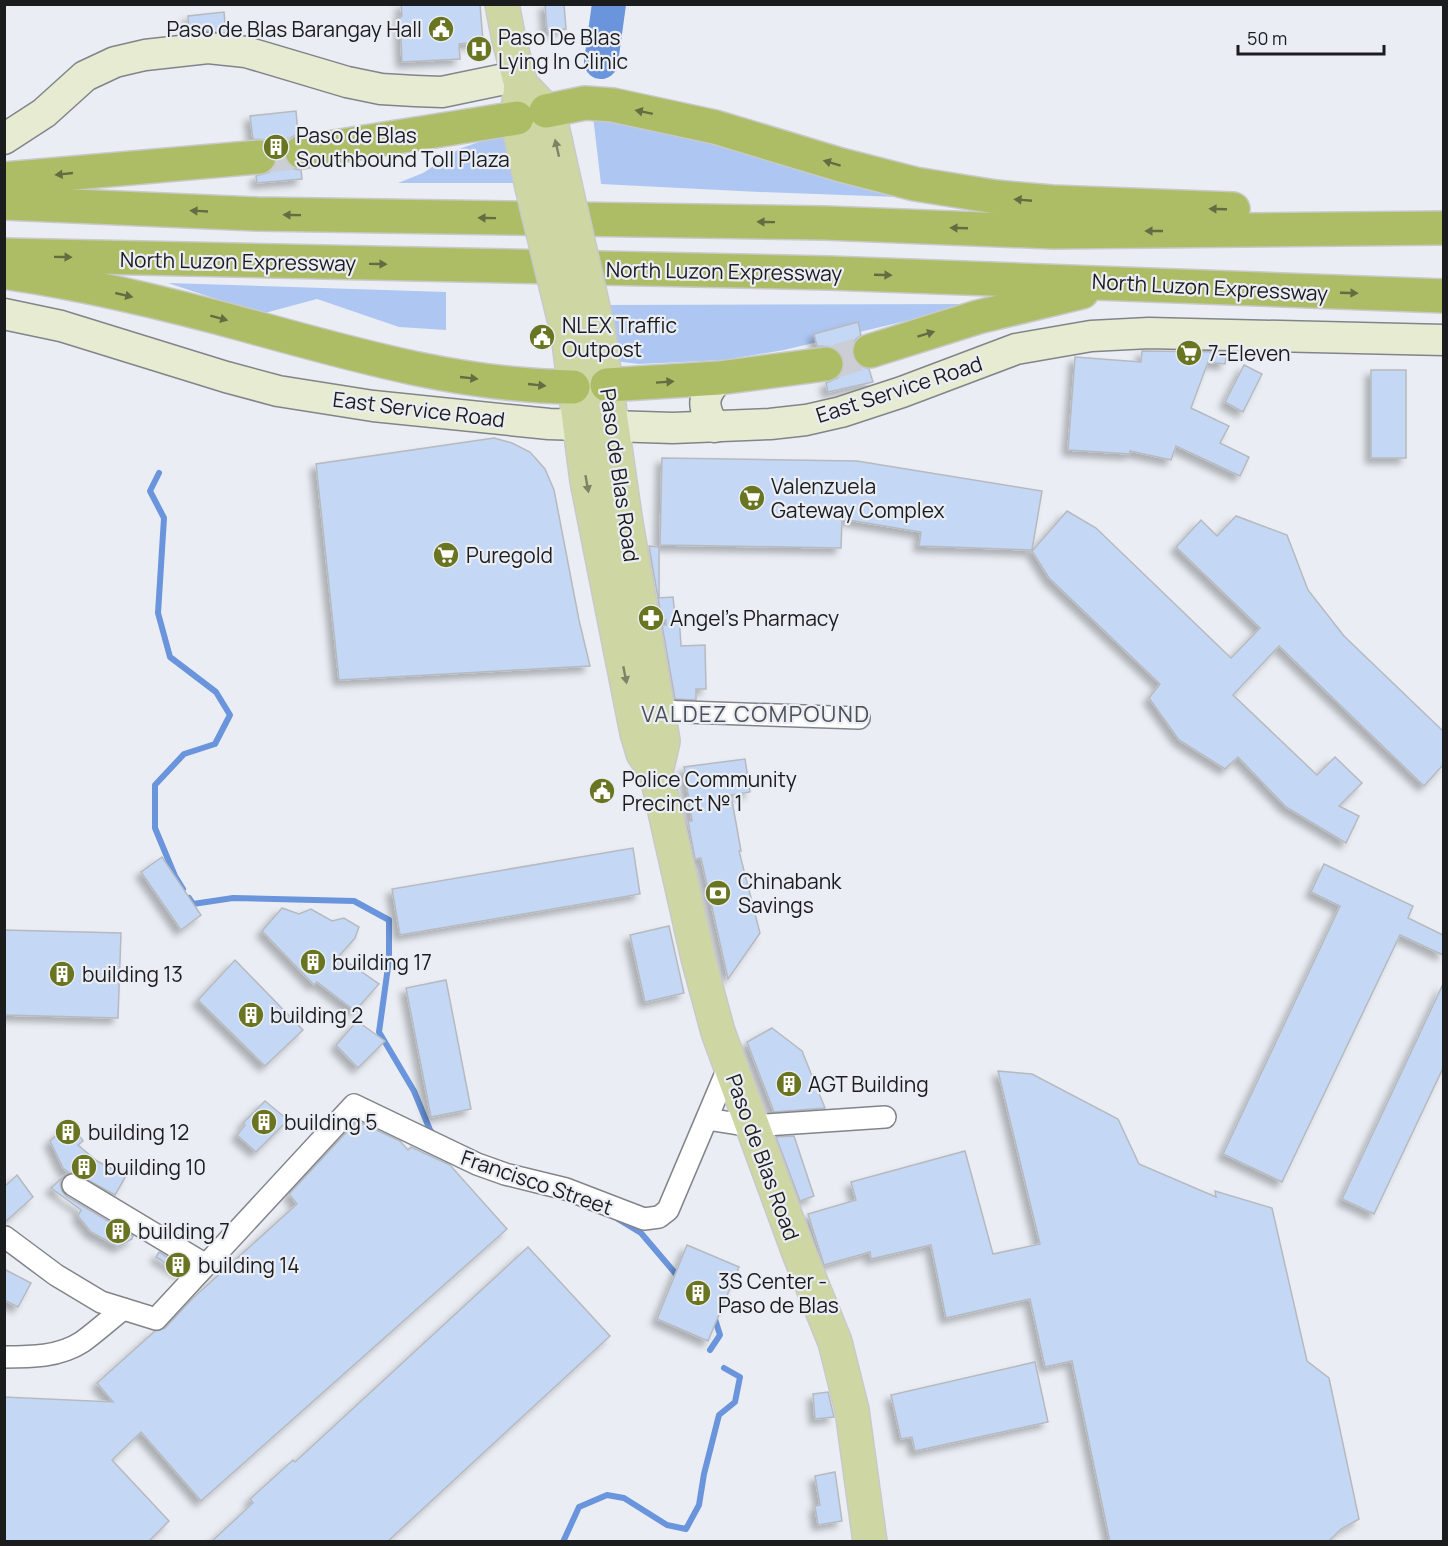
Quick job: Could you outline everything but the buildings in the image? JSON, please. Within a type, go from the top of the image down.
[{"type":"highway","points":[[302,152],[531,114],[585,102],[613,105],[714,127],[841,165],[915,184],[996,197],[1052,202],[1261,210],[1443,228]]},
{"type":"highway","points":[[4,179],[260,157]]},
{"type":"highway","points":[[4,203],[257,214],[825,223],[1053,232],[1443,228]]},
{"type":"highway","name":"North Luzon Expressway","points":[[4,255],[825,273],[1443,296]]},
{"type":"highway","points":[[4,272],[91,287],[162,303],[321,347],[436,374],[549,387],[573,387]]},
{"type":"highway","points":[[870,351],[978,317],[1092,290],[1270,291]]},
{"type":"highway","points":[[606,385],[719,378],[826,363]]},
{"type":"main road","name":"Paso de Blas Road","points":[[502,4],[508,40],[531,114],[532,187],[583,332],[606,385],[663,741],[657,772],[698,958],[709,1003],[729,1066],[835,1342],[852,1410],[870,1542]]},
{"type":"main road","points":[[4,139],[44,113],[85,76],[115,62],[208,48],[246,52],[381,88],[442,92],[520,81]]},
{"type":"main road","name":"Paso de Blas Road","points":[[531,114],[551,122],[566,185],[583,332],[573,387],[586,481],[637,733],[643,753],[657,772]]},
{"type":"main road","name":"East Service Road","points":[[4,314],[61,326],[278,391],[373,406],[579,426],[611,427],[714,427],[806,420],[841,412],[902,392],[1016,349],[1091,336],[1149,333],[1443,340]]},
{"type":"main road","points":[[714,427],[707,415],[704,401],[709,387],[719,378]]},
{"type":"main road","points":[[573,387],[606,385]]},
{"type":"street","points":[[658,711],[859,718]]},
{"type":"street","name":"Francisco Street","points":[[123,1309],[156,1319],[354,1105],[477,1164],[505,1174],[566,1189],[644,1219],[658,1217],[668,1210],[729,1066]]},
{"type":"street","points":[[707,1119],[751,1126],[885,1117]]},
{"type":"street","points":[[73,1185],[206,1265]]},
{"type":"street","points":[[5,1237],[56,1275],[92,1297],[123,1309]]},
{"type":"street","points":[[4,1357],[41,1356],[62,1352],[82,1342],[123,1309]]},
{"type":"shaded area","points":[[592,108],[924,198],[601,184]]},
{"type":"shaded area","points":[[507,132],[521,183],[398,183],[423,173],[459,149]]},
{"type":"shaded area","points":[[168,283],[446,292],[446,330],[399,327],[317,299],[261,314]]},
{"type":"shaded area","points":[[977,304],[784,350],[724,360],[639,364],[622,362],[612,357],[606,305]]},
{"type":"waterway","points":[[601,62],[609,4]]},
{"type":"waterway","points":[[159,473],[150,491],[164,518],[158,613],[170,657],[216,692],[230,715],[215,744],[184,754],[155,785],[155,828],[175,876],[183,889]]},
{"type":"waterway","points":[[189,898],[193,904],[233,898],[354,901],[389,920],[389,960],[379,1032],[414,1091],[430,1130],[435,1136]]},
{"type":"waterway","points":[[618,1219],[641,1233],[681,1280]]},
{"type":"waterway","points":[[710,1350],[720,1335],[714,1316]]},
{"type":"waterway","points":[[563,1542],[579,1507],[607,1495],[624,1498],[667,1525],[686,1529],[699,1505],[704,1474],[719,1415],[735,1402],[740,1377],[724,1368]]},
{"type":"tunnel","points":[[259,157],[302,152]]},
{"type":"tunnel","points":[[826,364],[870,351]]},
{"type":"place","name":"Paso de Blas Barangay Hall","points":[[441,29]]},
{"type":"place","name":"Paso De Blas Lying In Clinic","points":[[479,49]]},
{"type":"place","name":"Paso de Blas Southbound Toll Plaza","points":[[276,147]]},
{"type":"place","name":"NLEX Traffic Outpost","points":[[542,337]]},
{"type":"place","name":"7-Eleven","points":[[1189,353]]},
{"type":"place","name":"Valenzuela Gateway Complex","points":[[752,498]]},
{"type":"place","name":"Puregold","points":[[446,555]]},
{"type":"place","name":"Angel's Pharmacy","points":[[651,618]]},
{"type":"place","name":"Police Community Precinct № 1","points":[[602,791]]},
{"type":"place","name":"Chinabank Savings","points":[[718,893]]},
{"type":"place","name":"building 17","points":[[313,962]]},
{"type":"place","name":"building 13","points":[[62,974]]},
{"type":"place","name":"building 2","points":[[251,1015]]},
{"type":"place","name":"AGT Building","points":[[789,1084]]},
{"type":"place","name":"building 5","points":[[264,1122]]},
{"type":"place","name":"building 12","points":[[68,1132]]},
{"type":"place","name":"building 10","points":[[84,1167]]},
{"type":"place","name":"building 7","points":[[118,1231]]},
{"type":"place","name":"building 14","points":[[178,1265]]},
{"type":"place","name":"3S Center - Paso de Blas","points":[[698,1293]]},
{"type":"district","name":"VALDEZ COMPOUND","points":[[756,714]]}]
